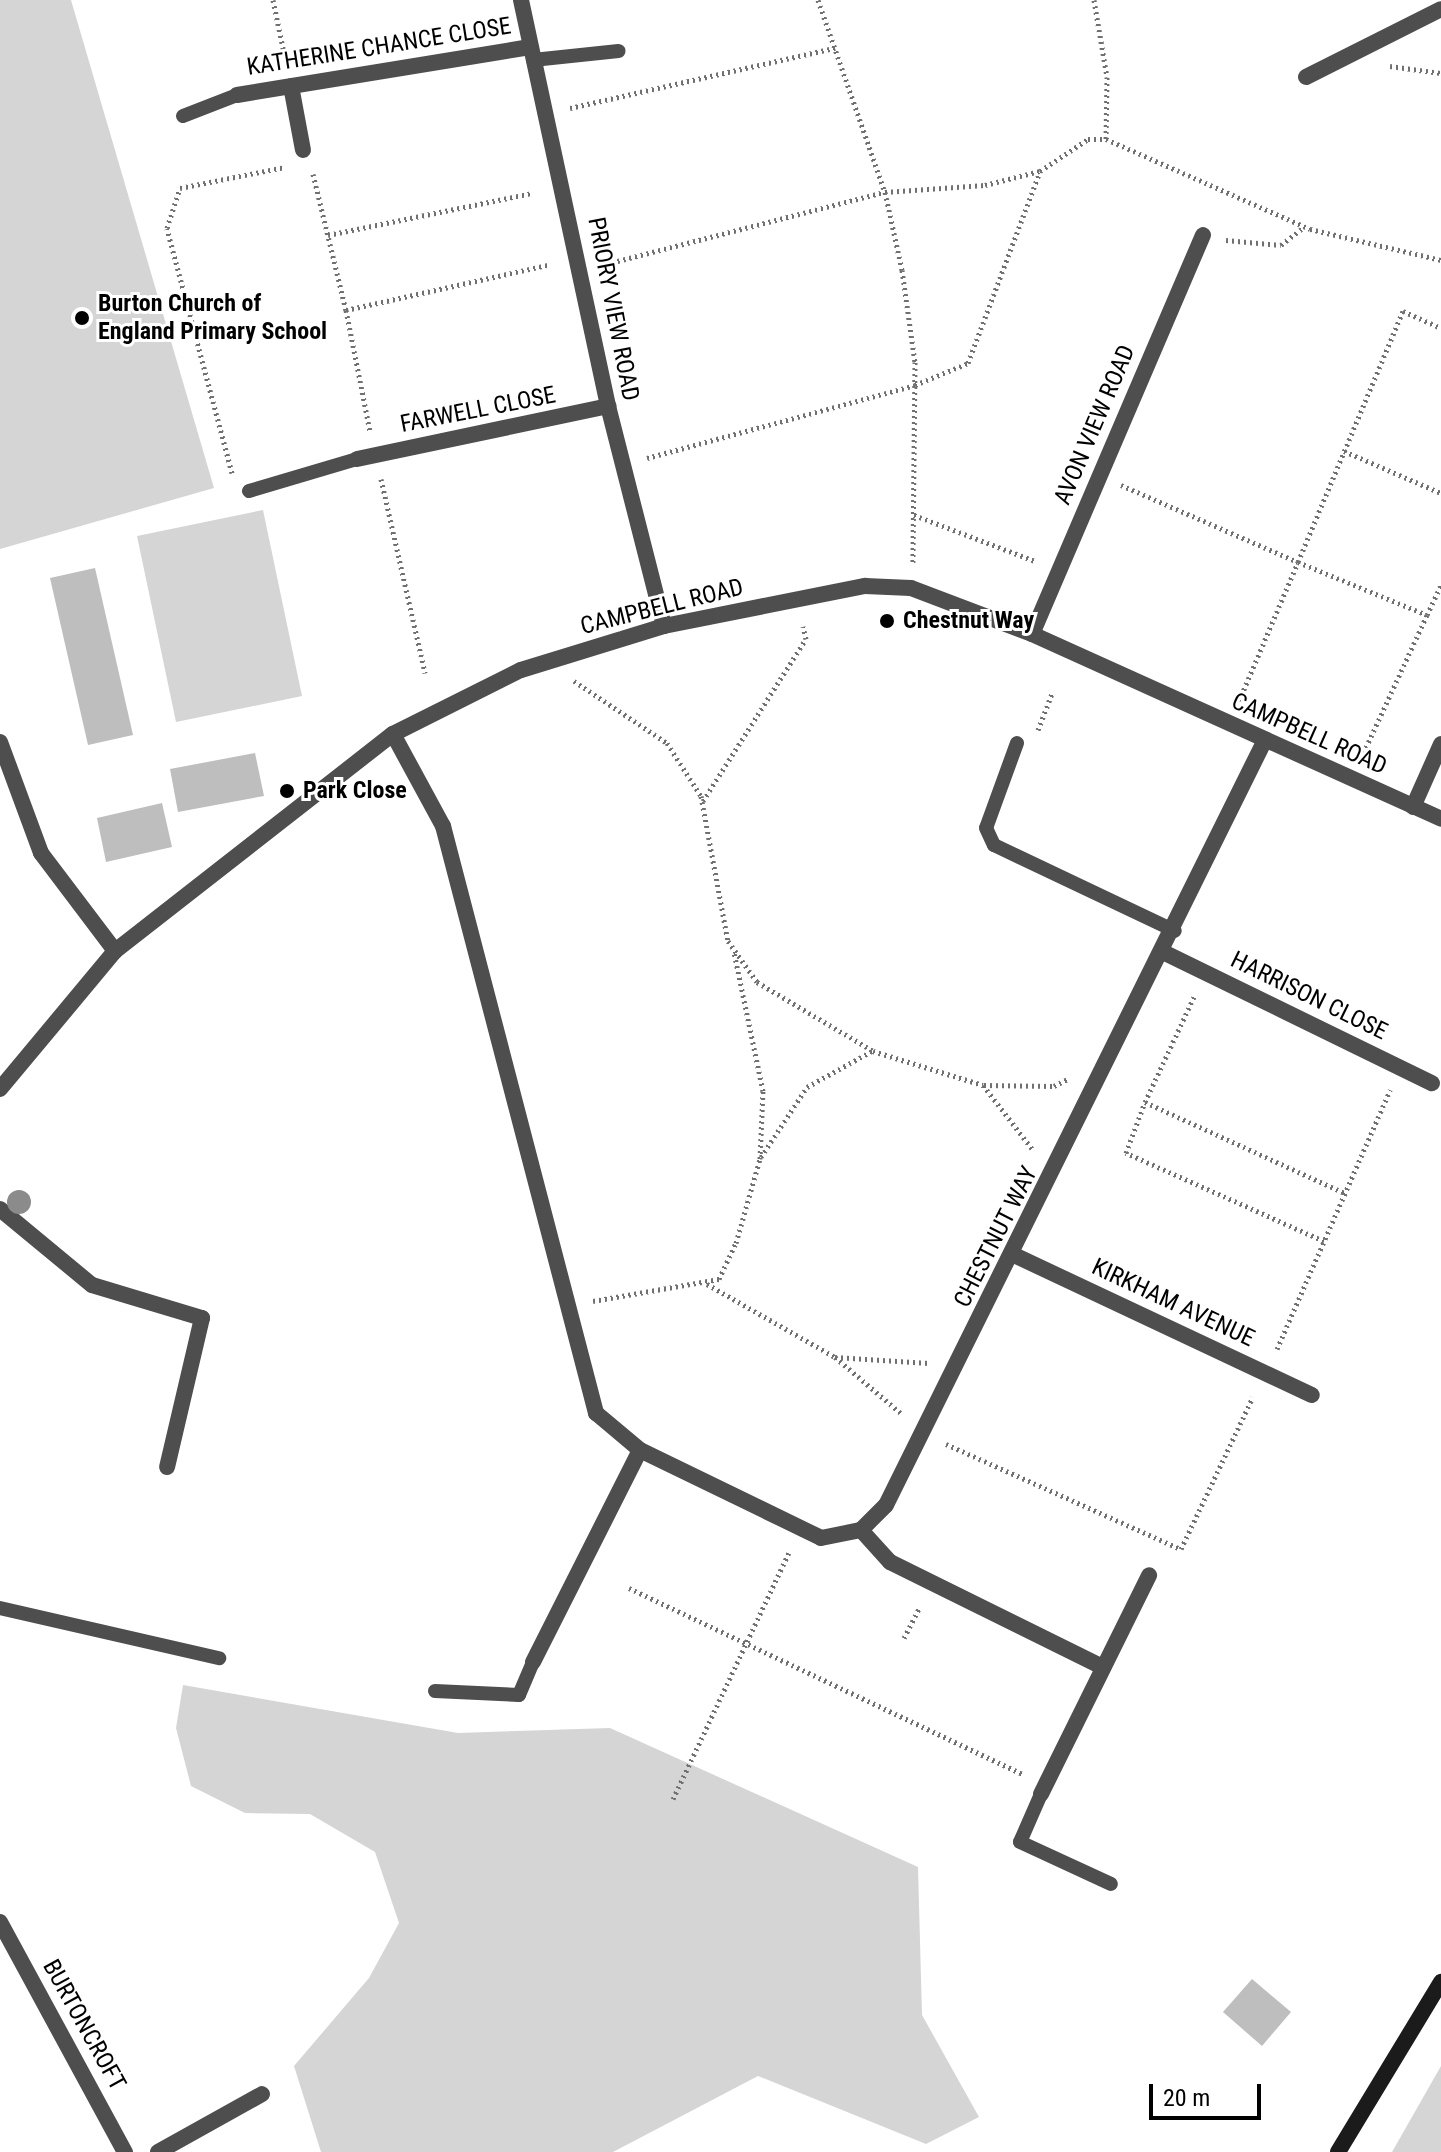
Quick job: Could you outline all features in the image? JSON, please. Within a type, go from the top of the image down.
[{"type":"main road","points":[[1338,2152],[1441,1982]]},
{"type":"street","name":"PRIORY VIEW ROAD","points":[[521,0],[584,270],[608,406],[664,626]]},
{"type":"street","points":[[1306,77],[1441,9]]},
{"type":"street","name":"KATHERINE CHANCE CLOSE","points":[[237,95],[531,53]]},
{"type":"street","points":[[291,86],[306,156]]},
{"type":"street","name":"AVON VIEW ROAD","points":[[1032,634],[1203,235]]},
{"type":"street","name":"FARWELL CLOSE","points":[[357,459],[608,406]]},
{"type":"street","name":"CAMPBELL ROAD","points":[[0,1089],[115,951],[393,734],[547,662],[664,626],[865,586],[911,588],[1032,634],[1441,819]]},
{"type":"street","points":[[393,734],[443,826],[596,1413],[640,1450],[786,1525],[821,1538],[861,1530],[890,1562],[1102,1667]]},
{"type":"street","name":"CHESTNUT WAY","points":[[861,1530],[886,1505],[958,1365],[1165,953],[1265,740]]},
{"type":"street","points":[[0,742],[41,853],[115,951]]},
{"type":"street","points":[[1413,807],[1441,744]]},
{"type":"street","name":"HARRISON CLOSE","points":[[1165,953],[1436,1085]]},
{"type":"street","points":[[0,1209],[92,1285],[202,1318],[167,1467]]},
{"type":"street","name":"KIRKHAM AVENUE","points":[[1014,1255],[1312,1395]]},
{"type":"street","points":[[533,1662],[640,1450]]},
{"type":"street","points":[[1043,1789],[1149,1575]]},
{"type":"street","name":"BURTONCROFT","points":[[0,1922],[125,2152]]},
{"type":"street","points":[[158,2152],[262,2094]]},
{"type":"lane","points":[[531,53],[619,51]]},
{"type":"lane","points":[[183,116],[237,95]]},
{"type":"lane","points":[[249,491],[357,459]]},
{"type":"lane","points":[[1017,743],[986,828],[994,845],[1175,931]]},
{"type":"lane","points":[[0,1608],[219,1658]]},
{"type":"lane","points":[[435,1691],[519,1695],[533,1662]]},
{"type":"lane","points":[[1043,1789],[1020,1842],[1111,1884]]},
{"type":"path","points":[[273,0],[291,86]]},
{"type":"path","points":[[818,0],[885,192],[909,311],[915,385],[911,588]]},
{"type":"path","points":[[1094,0],[1107,77],[1106,139]]},
{"type":"path","points":[[546,114],[835,48]]},
{"type":"path","points":[[584,270],[885,192],[985,185],[1040,171],[1072,146],[1106,139],[1304,227],[1441,260]]},
{"type":"path","points":[[249,491],[237,495],[167,228],[180,188],[306,156],[346,310],[375,455],[425,673]]},
{"type":"path","points":[[623,464],[915,385],[976,356],[1040,171]]},
{"type":"path","points":[[328,235],[532,193]]},
{"type":"path","points":[[1203,235],[1281,245],[1304,227]]},
{"type":"path","points":[[346,310],[548,265]]},
{"type":"path","points":[[1229,724],[1403,311],[1441,328]]},
{"type":"path","points":[[1344,451],[1441,493]]},
{"type":"path","points":[[1099,475],[1427,615]]},
{"type":"path","points":[[914,515],[923,512],[1058,571]]},
{"type":"path","points":[[1351,779],[1441,585]]},
{"type":"path","points":[[702,802],[806,639],[799,599]]},
{"type":"path","points":[[547,662],[667,743],[702,802],[712,881],[733,947],[763,1091],[760,1159],[736,1243],[719,1279],[706,1284],[570,1304]]},
{"type":"path","points":[[1017,743],[1039,729],[1052,693]]},
{"type":"path","points":[[733,947],[757,982],[873,1051],[983,1085],[1054,1086],[1106,1071]]},
{"type":"path","points":[[1206,973],[1145,1102],[1126,1153],[1324,1241]]},
{"type":"path","points":[[760,1159],[807,1087],[873,1051]]},
{"type":"path","points":[[706,1284],[835,1357],[925,1428],[1181,1549],[1266,1373],[1399,1067]]},
{"type":"path","points":[[983,1085],[1021,1126],[1050,1183]]},
{"type":"path","points":[[1145,1102],[1345,1193]]},
{"type":"path","points":[[835,1357],[958,1365]]},
{"type":"path","points":[[673,1799],[778,1578]]},
{"type":"path","points":[[904,1638],[932,1583]]},
{"type":"path","points":[[629,1588],[1043,1789]]},
{"type":"shaded area","name":"Burton Church of England Primary School","points":[[0,0],[71,0],[214,488],[0,549]]},
{"type":"shaded area","points":[[263,510],[302,696],[176,722],[137,536]]},
{"type":"shaded area","points":[[183,1685],[458,1733],[610,1728],[918,1867],[922,2015],[979,2117],[926,2144],[758,2076],[613,2152],[321,2152],[294,2066],[369,1978],[399,1923],[375,1852],[310,1814],[245,1813],[191,1786],[176,1728]]},
{"type":"shaded area","points":[[1441,2066],[1441,2152],[1392,2152]]},
{"type":"building","points":[[95,568],[133,735],[88,745],[50,578]]},
{"type":"building","points":[[255,753],[264,796],[178,812],[170,769]]},
{"type":"building","points":[[162,803],[172,847],[106,862],[97,818]]},
{"type":"building","points":[[1252,1979],[1291,2012],[1262,2046],[1223,2012]]},
{"type":"place","name":"Burton Church of England Primary School","points":[[82,318]]},
{"type":"place","name":"Chestnut Way","points":[[887,621]]},
{"type":"place","name":"Park Close","points":[[287,791]]}]
